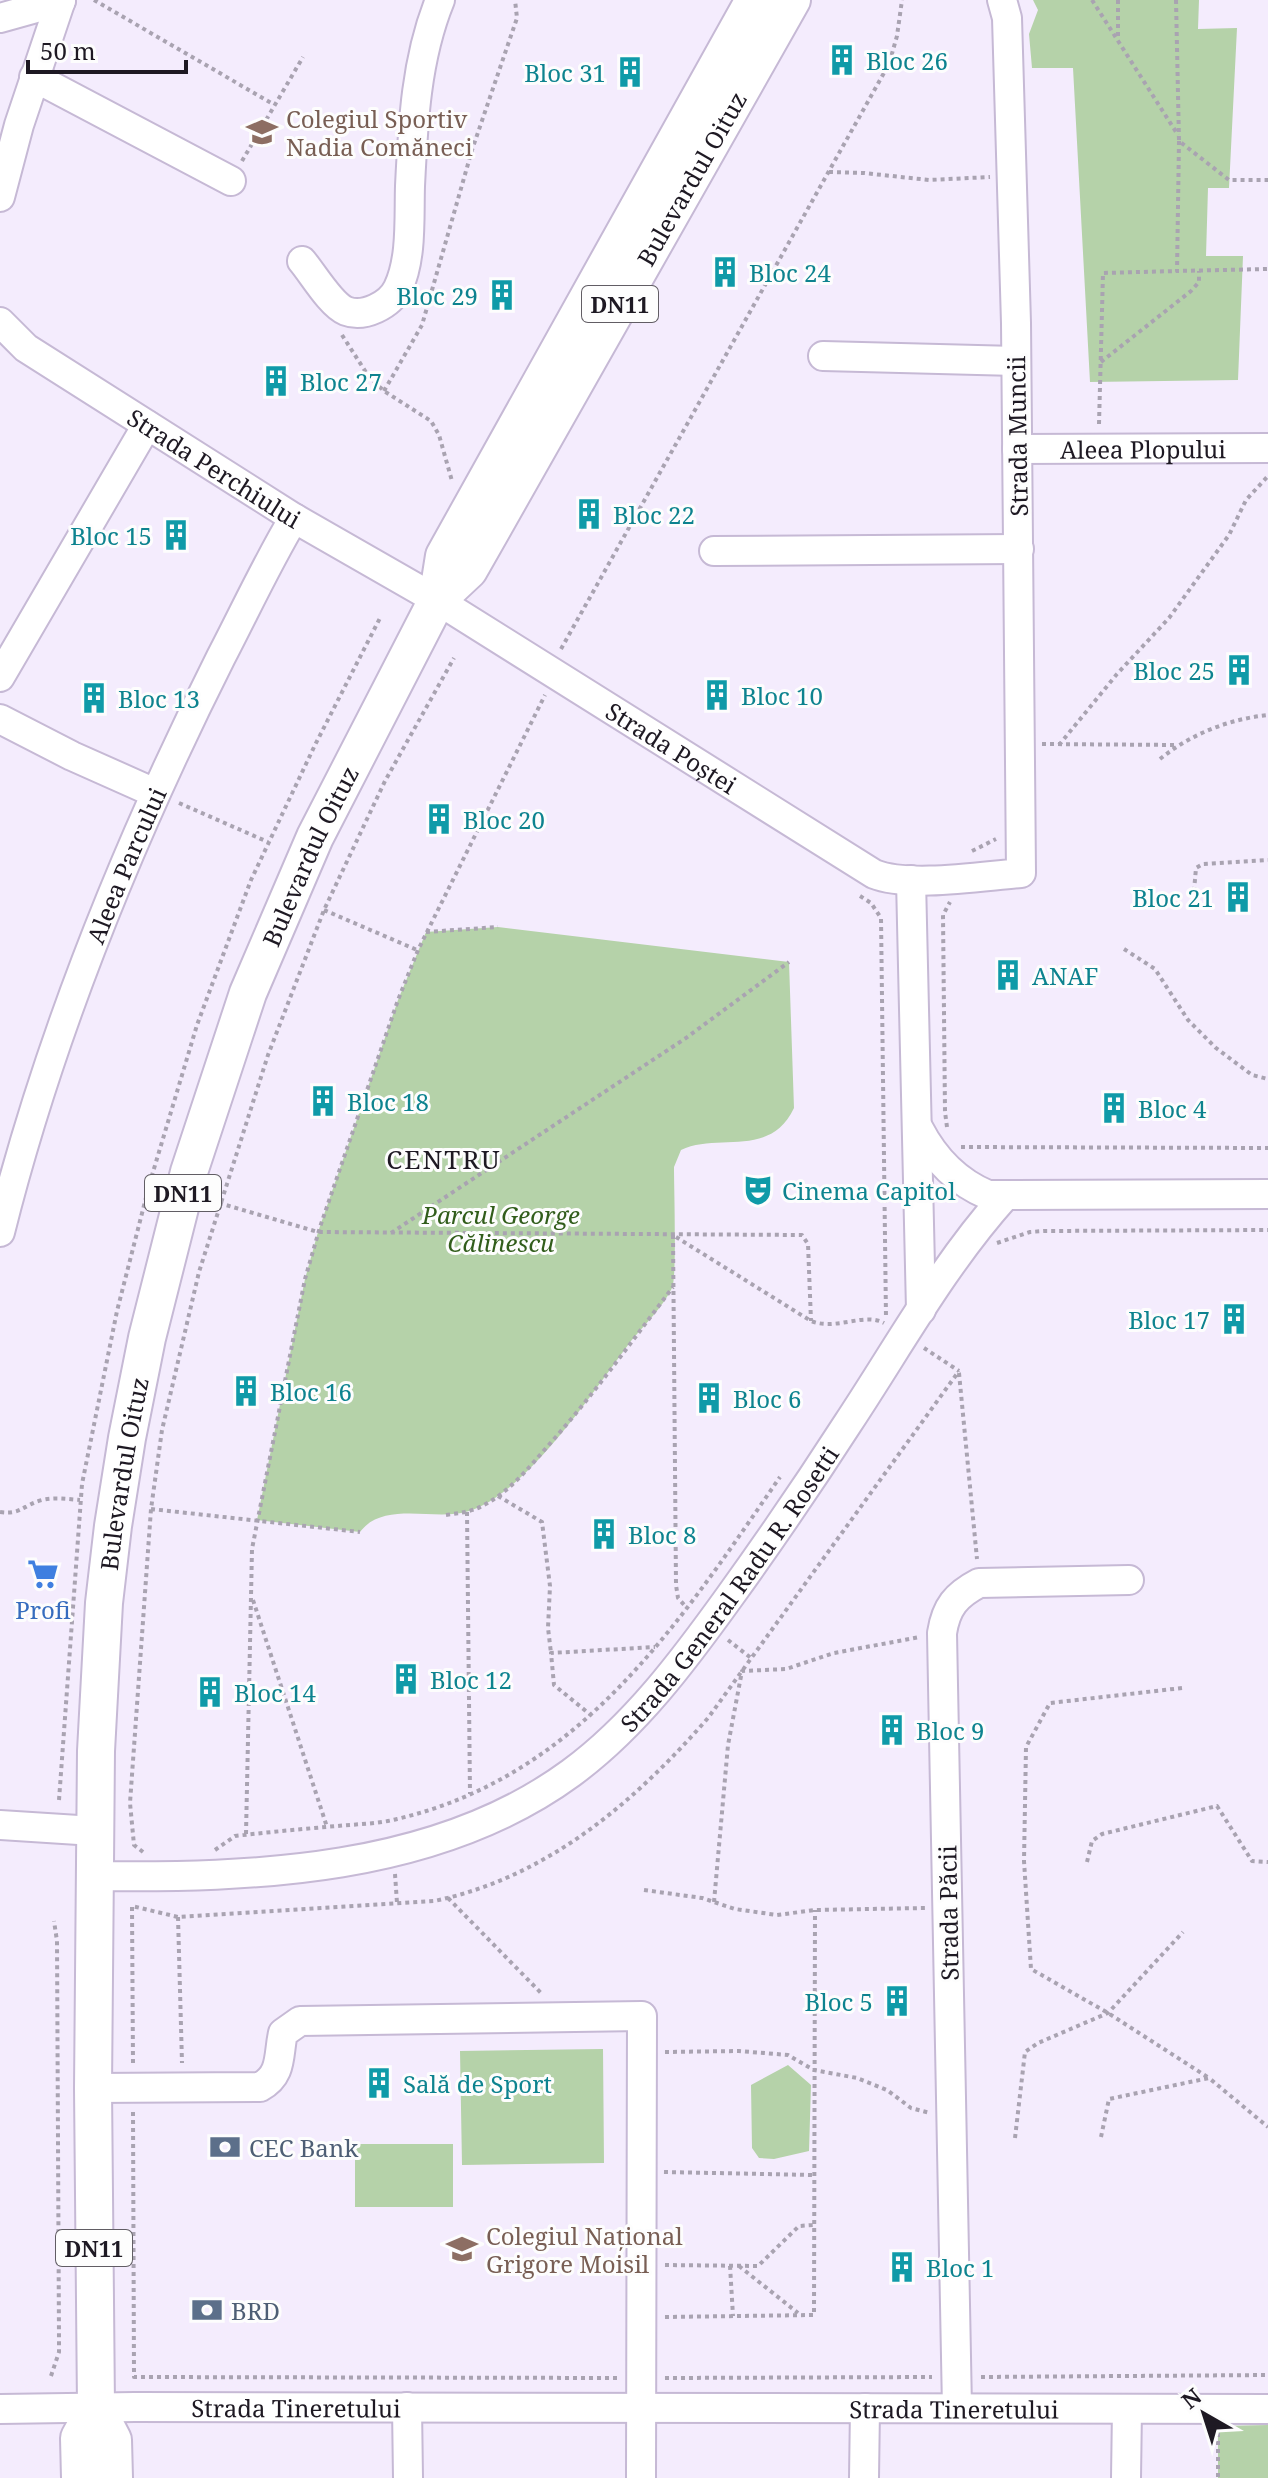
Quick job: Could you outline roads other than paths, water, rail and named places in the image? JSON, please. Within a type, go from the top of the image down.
[{"type":"main road","name":"Bulevardul Oituz","points":[[114,2478],[113,2440],[96,2407],[93,1876],[102,1644],[113,1526],[147,1338],[189,1172],[248,993],[288,895],[351,764],[437,600],[444,556],[754,0]]},
{"type":"main road","name":"Bulevardul Oituz","points":[[437,600],[469,570],[792,0]]},
{"type":"main road","name":"Bulevardul Oituz","points":[[80,2478],[79,2438],[96,2407]]},
{"type":"street","points":[[0,18],[61,0]]},
{"type":"street","points":[[0,197],[10,119],[34,77],[61,0]]},
{"type":"street","points":[[302,261],[338,306],[350,313],[364,312],[385,303],[397,290],[407,248],[419,71],[440,0]]},
{"type":"street","name":"Strada Muncii","points":[[1002,0],[1007,18],[1012,177],[1021,873]]},
{"type":"street","points":[[34,77],[231,181]]},
{"type":"street","name":"Strada Perchiului","points":[[0,322],[13,350],[147,425],[294,518],[437,600]]},
{"type":"street","points":[[823,356],[1016,361]]},
{"type":"street","points":[[0,677],[147,425]]},
{"type":"street","name":"Aleea Plopului","points":[[1017,449],[1268,448]]},
{"type":"street","name":"Aleea Parcului","points":[[0,1232],[10,1151],[155,793],[294,518]]},
{"type":"street","points":[[714,551],[1019,549]]},
{"type":"street","name":"Strada Poștei","points":[[437,600],[874,874],[911,880],[1021,873]]},
{"type":"street","points":[[0,719],[155,793]]},
{"type":"street","points":[[911,880],[921,1310]]},
{"type":"street","points":[[918,1128],[931,1149],[954,1175],[988,1195],[1268,1194]]},
{"type":"street","name":"Strada General Radu R. Rosetti","points":[[93,1876],[213,1876],[356,1858],[422,1843],[513,1808],[572,1773],[616,1735],[661,1687],[701,1637],[775,1534],[959,1250],[1005,1196]]},
{"type":"street","name":"Strada Păcii","points":[[957,2408],[942,1633],[945,1616],[951,1603],[965,1590],[979,1583],[1129,1580]]},
{"type":"street","points":[[0,1825],[94,1831]]},
{"type":"street","points":[[93,2088],[260,2087],[268,2083],[279,2066],[283,2033],[300,2021],[642,2016],[641,2478]]},
{"type":"street","points":[[407,2407],[408,2478]]},
{"type":"street","points":[[864,2478],[865,2408]]},
{"type":"street","name":"Strada Tineretului","points":[[0,2409],[1268,2409]]},
{"type":"street","points":[[1126,2478],[1127,2409]]},
{"type":"place","name":"Bloc 26","points":[[842,60]]},
{"type":"place","name":"Bloc 31","points":[[630,72]]},
{"type":"place","name":"Colegiul Sportiv Nadia Comăneci","points":[[262,132]]},
{"type":"place","name":"Bloc 24","points":[[725,272]]},
{"type":"place","name":"Bloc 29","points":[[502,295]]},
{"type":"place","name":"Bloc 27","points":[[276,381]]},
{"type":"place","name":"Bloc 22","points":[[589,514]]},
{"type":"place","name":"Bloc 15","points":[[176,535]]},
{"type":"place","name":"Bloc 25","points":[[1239,670]]},
{"type":"place","name":"Bloc 10","points":[[717,695]]},
{"type":"place","name":"Bloc 13","points":[[94,698]]},
{"type":"place","name":"Bloc 20","points":[[439,819]]},
{"type":"place","name":"Bloc 21","points":[[1238,897]]},
{"type":"place","name":"ANAF","points":[[1008,975]]},
{"type":"place","name":"Bloc 18","points":[[323,1101]]},
{"type":"place","name":"Bloc 4","points":[[1114,1108]]},
{"type":"place","name":"Cinema Capitol","points":[[758,1190]]},
{"type":"place","name":"Bloc 17","points":[[1234,1319]]},
{"type":"place","name":"Bloc 16","points":[[246,1391]]},
{"type":"place","name":"Bloc 6","points":[[709,1398]]},
{"type":"place","name":"Bloc 8","points":[[604,1534]]},
{"type":"place","name":"Profi","points":[[43,1574]]},
{"type":"place","name":"Bloc 12","points":[[406,1679]]},
{"type":"place","name":"Bloc 14","points":[[210,1692]]},
{"type":"place","name":"Bloc 9","points":[[892,1730]]},
{"type":"place","name":"Bloc 5","points":[[897,2001]]},
{"type":"place","name":"Sală de Sport","points":[[379,2083]]},
{"type":"place","name":"CEC Bank","points":[[225,2147]]},
{"type":"place","name":"Colegiul Național Grigore Moisil","points":[[462,2249]]},
{"type":"place","name":"Bloc 1","points":[[902,2267]]},
{"type":"place","name":"BRD","points":[[207,2310]]},
{"type":"district","name":"CENTRU","points":[[444,1159]]},
{"type":"park label","name":"Parcul George Călinescu","points":[[501,1228]]}]
